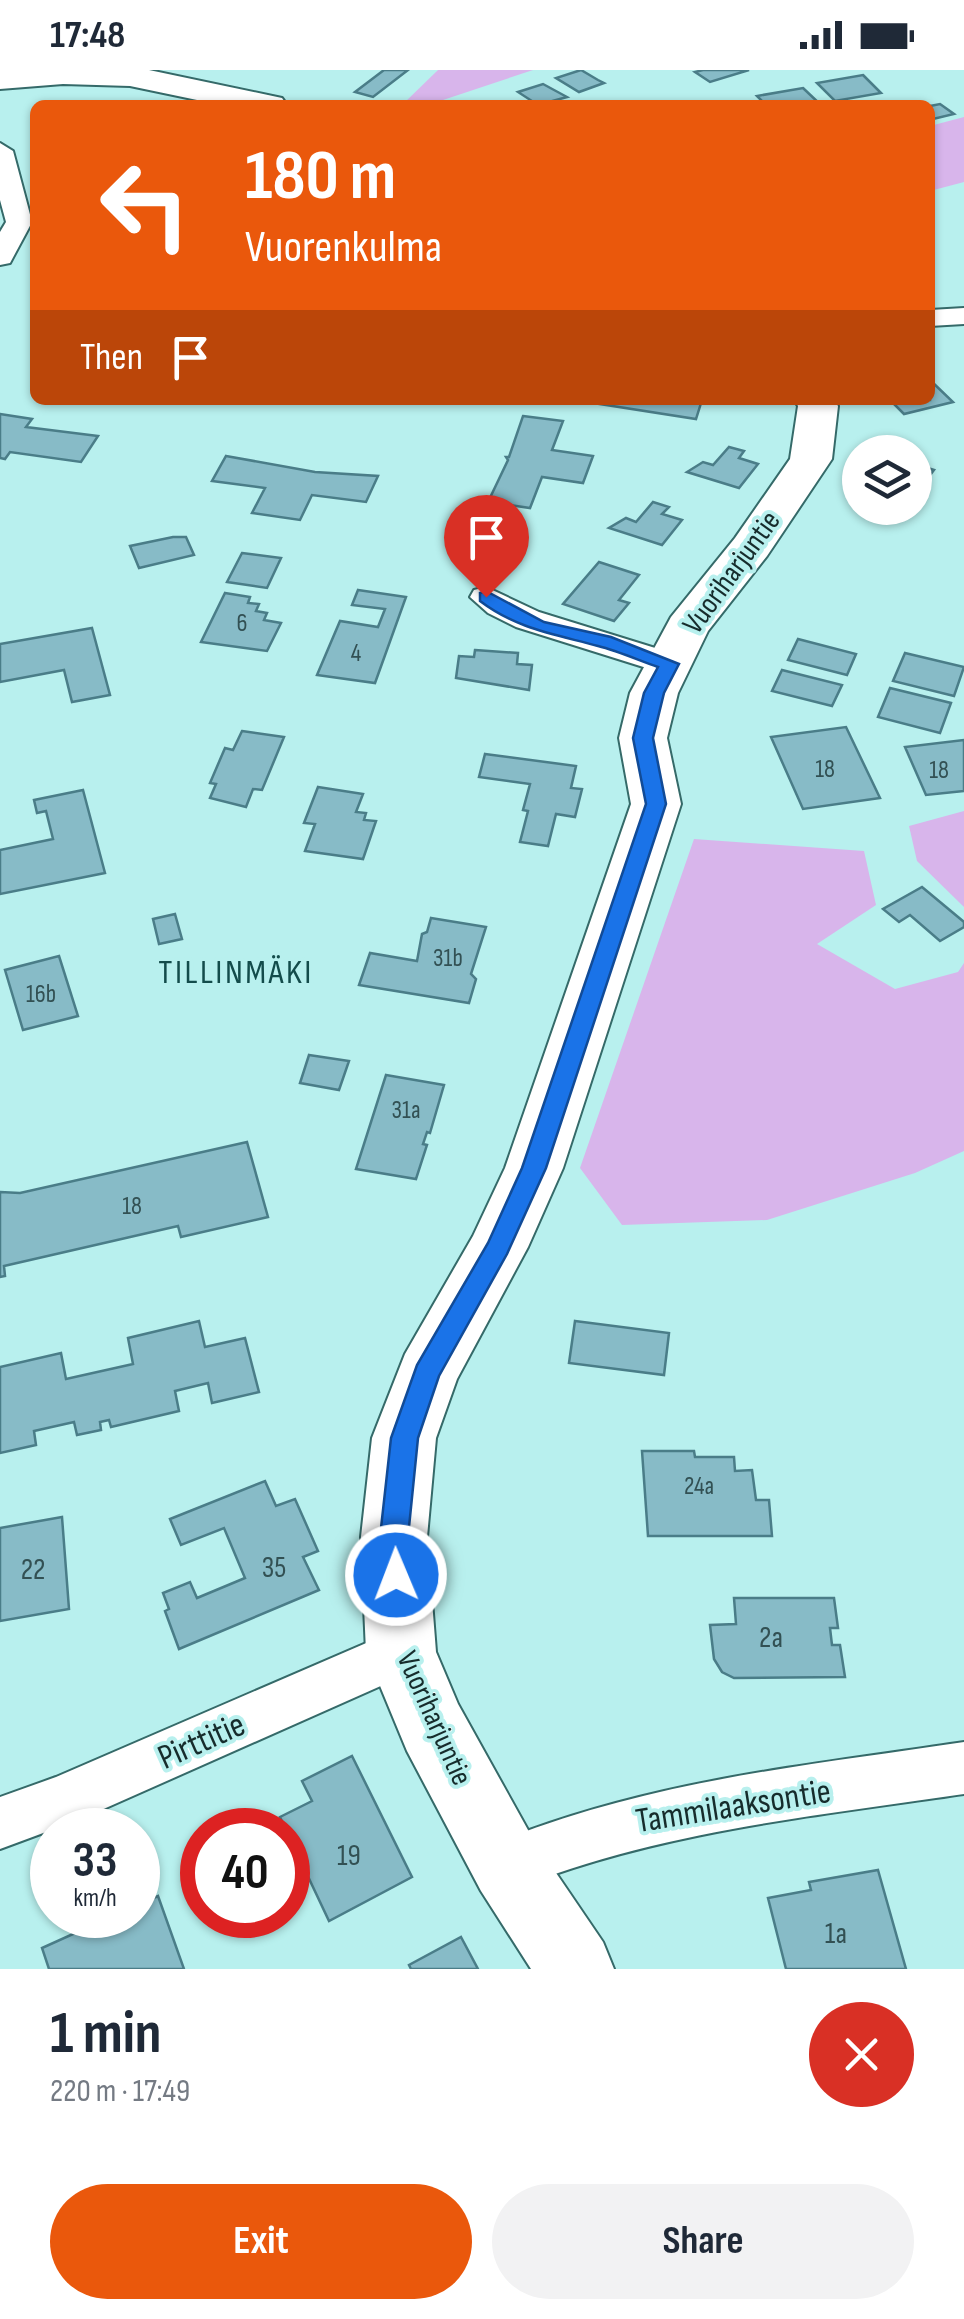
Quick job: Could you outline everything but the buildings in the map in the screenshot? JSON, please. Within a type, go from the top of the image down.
[{"type":"street","points":[[0,79],[64,74],[130,76],[246,100]]},
{"type":"street","points":[[0,151],[19,222],[0,256]]},
{"type":"street","points":[[935,318],[964,316]]},
{"type":"street","name":"Vuoriharjuntie","points":[[576,1969],[508,1865],[432,1727],[401,1652],[394,1537],[404,1438],[426,1373],[498,1247],[540,1150],[656,804],[643,738],[654,693],[687,627],[750,547],[811,459],[816,438],[814,405]]},
{"type":"street","points":[[486,597],[509,614],[539,627],[604,641],[670,664]]},
{"type":"street","name":"Pirttitie","points":[[0,1823],[62,1801],[401,1652]]},
{"type":"street","name":"Tammilaaksontie","points":[[508,1865],[557,1843],[637,1819],[964,1768]]},
{"type":"shaded area","points":[[438,70],[533,70],[443,100],[407,100]]},
{"type":"shaded area","points":[[964,117],[964,182],[935,190],[935,125]]},
{"type":"shaded area","points":[[964,811],[964,907],[917,861],[909,826]]},
{"type":"shaded area","points":[[694,839],[864,851],[876,905],[817,944],[895,989],[958,972],[964,963],[964,1151],[915,1173],[767,1220],[622,1225],[580,1168]]},
{"type":"district","name":"TILLINMÄKI","points":[[236,971]]},
{"type":"route","points":[[396,1575],[394,1537],[404,1438],[426,1373],[498,1247],[534,1168],[656,804],[643,738],[654,693],[670,664],[604,641],[539,627],[509,614],[486,597]]}]
